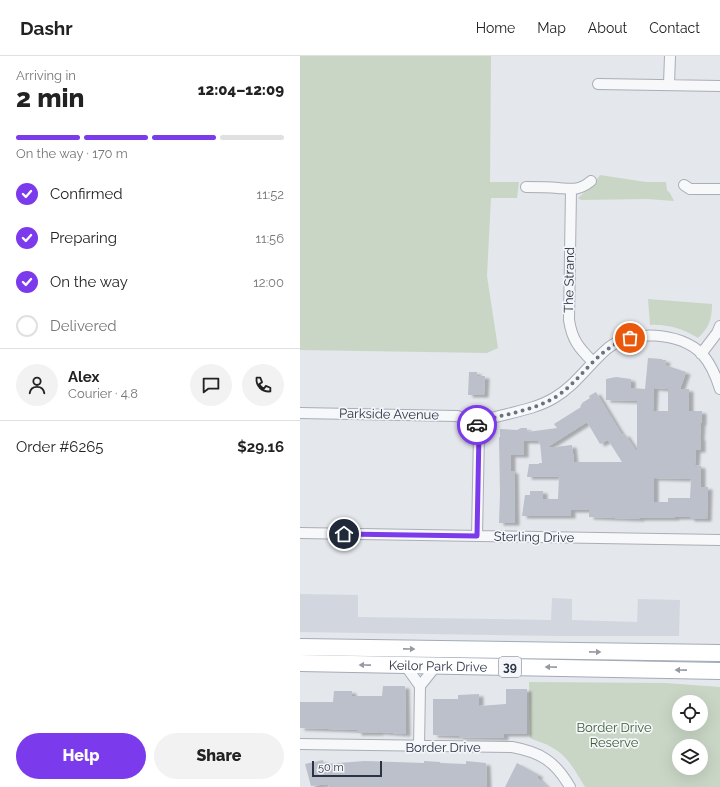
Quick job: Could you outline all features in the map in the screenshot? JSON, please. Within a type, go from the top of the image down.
[{"type":"main road","name":"Keilor Park Drive","points":[[300,647],[720,654]]},
{"type":"main road","name":"Keilor Park Drive","points":[[300,663],[720,671]]},
{"type":"street","points":[[669,84],[670,56]]},
{"type":"street","points":[[598,84],[720,86]]},
{"type":"street","points":[[526,187],[571,190],[585,186],[591,181]]},
{"type":"street","points":[[684,185],[690,189],[720,190]]},
{"type":"street","name":"The Strand","points":[[571,190],[569,320],[571,333],[578,347],[594,362]]},
{"type":"street","points":[[701,354],[717,333],[720,326]]},
{"type":"street","points":[[477,536],[479,433],[476,423],[492,417],[522,412],[554,398],[568,389],[609,348],[622,340],[638,336],[656,335],[671,338],[687,344],[701,354],[715,374],[720,389]]},
{"type":"street","name":"Parkside Avenue","points":[[300,413],[456,416],[472,419],[476,423]]},
{"type":"street","name":"Sterling Drive","points":[[300,533],[720,540]]},
{"type":"street","points":[[405,665],[420,686],[419,747]]},
{"type":"street","points":[[420,686],[436,666]]},
{"type":"street","name":"Border Drive","points":[[300,744],[419,747],[512,747],[542,755],[564,776],[570,787]]},
{"type":"shaded area","points":[[300,594],[358,595],[358,617],[551,620],[552,598],[572,599],[572,620],[637,622],[638,599],[680,600],[679,636],[562,636],[300,632]]},
{"type":"green space","points":[[300,56],[491,56],[490,182],[519,182],[517,198],[491,198],[487,276],[498,348],[487,353],[300,350]]},
{"type":"green space","points":[[600,175],[646,182],[666,182],[667,190],[674,201],[647,199],[581,200],[578,198],[593,185]]},
{"type":"green space","points":[[648,299],[712,304],[709,323],[705,331],[698,338],[675,328],[663,325],[650,325]]},
{"type":"green space","points":[[300,652],[720,659],[720,665],[300,658]]},
{"type":"green space","name":"Border Drive Reserve","points":[[529,682],[666,683],[720,687],[720,787],[585,787],[565,757],[550,746],[530,738]]},
{"type":"building","points":[[648,358],[666,360],[665,365],[686,372],[680,389],[689,389],[689,411],[702,411],[700,438],[701,450],[696,450],[695,465],[701,466],[701,487],[708,487],[707,519],[690,519],[690,517],[640,519],[589,517],[589,510],[571,510],[571,516],[522,516],[525,495],[530,495],[530,491],[543,491],[543,499],[558,499],[559,477],[527,477],[529,464],[542,463],[540,443],[538,443],[538,441],[524,441],[524,455],[511,455],[511,471],[514,471],[515,523],[499,523],[500,429],[517,430],[527,428],[527,432],[557,428],[554,424],[581,407],[580,406],[582,403],[590,398],[589,396],[596,392],[622,435],[625,434],[637,452],[637,401],[606,400],[606,379],[616,377],[631,379],[631,388],[645,389]],"holes":[[[654,388],[668,389],[668,411],[653,411]],[[587,422],[600,444],[608,440],[622,462],[574,462],[572,445],[546,448]],[[654,478],[691,479],[690,498],[668,498],[668,502],[654,502]]]},
{"type":"building","points":[[469,372],[477,372],[477,376],[485,376],[484,395],[468,395]]},
{"type":"building","points":[[383,686],[405,686],[406,734],[379,732],[357,733],[357,730],[300,728],[300,702],[333,702],[334,691],[352,691],[352,696],[382,696]]},
{"type":"building","points":[[506,689],[527,689],[527,734],[504,734],[504,738],[433,735],[433,699],[458,699],[458,695],[479,694],[479,706],[506,704]]},
{"type":"building","points":[[323,760],[324,764],[365,761],[424,763],[424,761],[466,764],[466,761],[486,763],[487,787],[329,787],[328,784],[311,786],[305,764]]},
{"type":"building","points":[[517,763],[539,775],[537,777],[547,787],[505,787]]},
{"type":"way so far","points":[[477,425],[476,423],[492,417],[522,412],[554,398],[568,389],[609,348],[622,340],[630,338]]},
{"type":"route","points":[[344,534],[477,536],[479,433],[477,425]]}]
